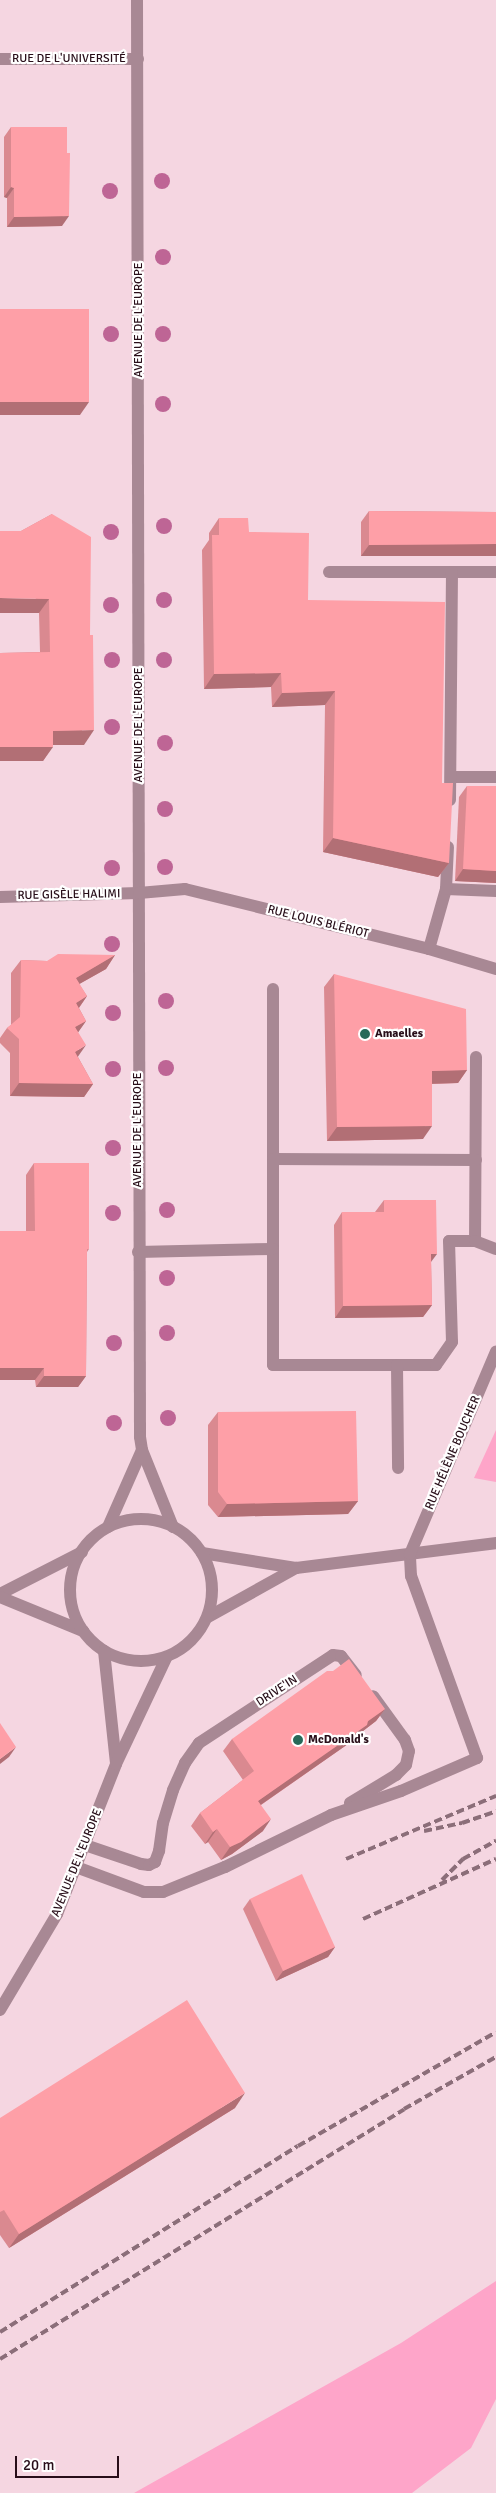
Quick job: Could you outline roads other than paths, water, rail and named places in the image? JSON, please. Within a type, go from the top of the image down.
[{"type":"street","name":"AVENUE DE L'EUROPE","points":[[137,0],[138,1252],[142,1450],[173,1527]]},
{"type":"street","name":"RUE DE L'UNIVERSITÉ","points":[[0,58],[138,59]]},
{"type":"street","points":[[329,572],[496,572]]},
{"type":"street","points":[[450,814],[452,777],[452,572]]},
{"type":"street","points":[[452,777],[496,777]]},
{"type":"street","points":[[429,949],[446,889],[449,833]]},
{"type":"street","points":[[446,889],[496,891]]},
{"type":"street","name":"RUE LOUIS BLÉRIOT","points":[[139,894],[185,890],[429,949],[496,969]]},
{"type":"street","name":"RUE GISÈLE HALIMI","points":[[0,896],[139,894]]},
{"type":"street","points":[[273,989],[273,1365],[436,1365],[452,1342],[449,1242],[475,1241],[496,1249]]},
{"type":"street","points":[[475,1241],[476,1057]]},
{"type":"street","points":[[273,1159],[476,1160]]},
{"type":"street","points":[[138,1252],[273,1249]]},
{"type":"street","name":"RUE HÉLÈNE BOUCHER","points":[[410,1554],[496,1351]]},
{"type":"street","points":[[397,1365],[398,1468]]},
{"type":"street","name":"AVENUE DE L'EUROPE","points":[[108,1527],[142,1450]]},
{"type":"street","points":[[140,1519],[158,1521],[173,1527],[190,1538],[202,1554],[211,1574],[212,1596],[208,1617],[198,1634],[183,1648],[166,1658],[137,1661],[123,1659],[104,1651],[83,1630],[73,1612],[70,1591],[73,1571],[82,1552],[93,1538],[108,1527],[140,1519]]},
{"type":"street","points":[[202,1554],[296,1568],[496,1543]]},
{"type":"street","points":[[0,1596],[82,1552]]},
{"type":"street","points":[[76,1867],[144,1892],[163,1892],[225,1867],[332,1815],[401,1791],[477,1758],[411,1576],[410,1554]]},
{"type":"street","points":[[208,1617],[296,1568]]},
{"type":"street","points":[[0,1596],[83,1630]]},
{"type":"street","name":"AVENUE DE L'EUROPE","points":[[104,1651],[116,1764]]},
{"type":"street","name":"DRIVE'IN","points":[[85,1845],[141,1864],[149,1865],[155,1862],[160,1851],[163,1822],[173,1790],[185,1764],[199,1743],[333,1655],[341,1656],[387,1713],[405,1740],[409,1751],[406,1765],[396,1774],[332,1815]]},
{"type":"street","name":"AVENUE DE L'EUROPE","points":[[0,2010],[58,1914],[116,1764],[166,1658]]},
{"type":"railway","points":[[346,1859],[496,1796]]},
{"type":"railway","points":[[424,1831],[462,1823],[496,1811]]},
{"type":"railway","points":[[442,1880],[463,1859],[496,1841]]},
{"type":"railway","points":[[363,1919],[496,1859]]},
{"type":"railway","points":[[0,2332],[298,2146],[496,2032]]},
{"type":"railway","points":[[0,2359],[404,2109],[496,2057]]},
{"type":"place","name":"Amaelles","points":[[365,1034]]},
{"type":"place","name":"McDonald's","points":[[298,1740]]}]
